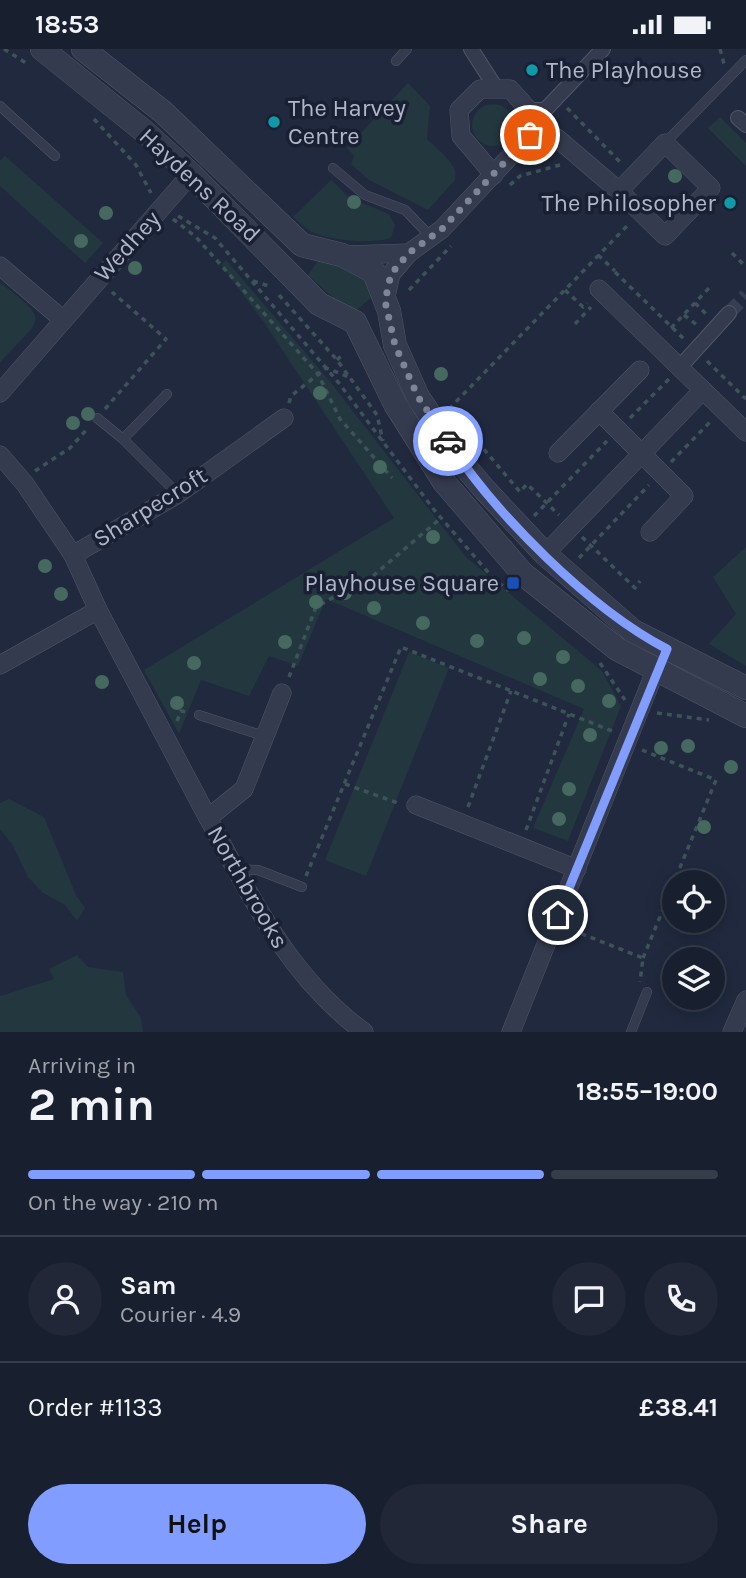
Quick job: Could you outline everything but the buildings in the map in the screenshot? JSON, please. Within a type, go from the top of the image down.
[{"type":"street","name":"Haydens Road","points":[[83,49],[169,110],[302,245],[342,255],[374,272],[385,301],[395,345],[418,397],[461,463],[633,631],[746,688]]},
{"type":"street","points":[[471,49],[496,88]]},
{"type":"street","points":[[529,110],[545,110],[603,49]]},
{"type":"street","name":"Haydens Road","points":[[35,57],[145,132],[191,174],[319,304],[355,322]]},
{"type":"street","points":[[494,175],[461,136],[459,110],[480,89],[510,89],[529,110],[530,135],[494,175],[431,237],[409,253],[391,274],[385,301],[373,315],[355,322],[395,404],[444,482],[523,574],[617,649],[746,716]]},
{"type":"street","points":[[530,135],[557,138],[619,191],[665,236],[711,188],[665,143],[619,191]]},
{"type":"street","name":"Wedhey","points":[[0,393],[191,174]]},
{"type":"street","points":[[342,255],[409,253]]},
{"type":"street","points":[[0,266],[62,319]]},
{"type":"street","points":[[596,297],[680,367],[746,432]]},
{"type":"street","points":[[680,367],[729,313]]},
{"type":"street","points":[[558,453],[640,370]]},
{"type":"street","points":[[550,549],[703,390]]},
{"type":"street","points":[[598,411],[684,496],[650,532]]},
{"type":"street","name":"Sharpecroft","points":[[208,818],[98,610],[73,555],[178,494],[284,418]]},
{"type":"street","points":[[0,455],[21,479],[73,555]]},
{"type":"street","points":[[0,665],[98,610]]},
{"type":"street","points":[[511,1032],[577,869],[633,743],[641,709],[667,649]]},
{"type":"street","name":"Northbrooks","points":[[282,693],[244,789],[208,818],[271,934],[305,978],[364,1032]]},
{"type":"street","points":[[416,805],[577,869]]},
{"type":"street","points":[[732,1032],[746,1000]]},
{"type":"lane","points":[[396,61],[407,49]]},
{"type":"lane","points":[[665,143],[746,60]]},
{"type":"lane","points":[[0,106],[55,156]]},
{"type":"lane","points":[[333,168],[365,195],[405,210],[431,237]]},
{"type":"lane","points":[[123,439],[167,394]]},
{"type":"lane","points":[[97,418],[123,439],[178,494]]},
{"type":"lane","points":[[199,715],[264,736]]},
{"type":"lane","points":[[236,869],[258,870],[302,887]]},
{"type":"lane","points":[[631,1032],[647,992]]},
{"type":"path","points":[[4,49],[35,57]]},
{"type":"path","points":[[715,74],[724,65]]},
{"type":"path","points":[[557,97],[625,167],[634,158]]},
{"type":"path","points":[[86,111],[136,165],[148,189],[162,207],[196,237],[318,375],[340,419],[393,478]]},
{"type":"path","points":[[502,194],[520,176],[544,167],[570,163]]},
{"type":"path","points":[[162,207],[215,238],[326,368],[441,518],[494,579],[516,596]]},
{"type":"path","points":[[436,423],[640,211]]},
{"type":"path","points":[[409,290],[456,241]]},
{"type":"path","points":[[732,253],[746,267]]},
{"type":"path","points":[[615,272],[746,399]]},
{"type":"path","points":[[21,479],[71,449],[166,339],[97,279]]},
{"type":"path","points":[[251,281],[270,286],[337,360],[377,415],[384,443]]},
{"type":"path","points":[[671,328],[710,287]]},
{"type":"path","points":[[575,324],[596,297]]},
{"type":"path","points":[[684,315],[696,326],[707,315]]},
{"type":"path","points":[[337,360],[344,353]]},
{"type":"path","points":[[284,418],[291,396],[326,368]]},
{"type":"path","points":[[326,368],[351,378]]},
{"type":"path","points":[[465,440],[477,428]]},
{"type":"path","points":[[471,434],[520,492],[527,484],[635,588],[640,581]]},
{"type":"path","points":[[525,509],[550,549],[580,566]]},
{"type":"path","points":[[282,693],[316,607],[374,575],[441,518]]},
{"type":"path","points":[[302,887],[401,646],[569,713],[716,780],[679,870]]},
{"type":"path","points":[[598,661],[628,704],[641,709],[721,722]]},
{"type":"path","points":[[461,823],[511,691]]},
{"type":"path","points":[[168,742],[181,711],[199,715]]},
{"type":"path","points":[[520,846],[569,713]]},
{"type":"path","points":[[345,784],[392,803],[416,805]]},
{"type":"path","points":[[647,992],[640,983],[643,958],[662,912]]},
{"type":"path","points":[[566,928],[643,958]]},
{"type":"shaded area","points":[[408,83],[430,106],[427,139],[451,163],[456,174],[455,180],[428,210],[369,180],[351,164],[354,156],[347,148]]},
{"type":"shaded area","points":[[493,104],[508,110],[514,125],[508,140],[493,146],[478,140],[472,125],[478,110]]},
{"type":"shaded area","points":[[720,117],[746,143],[746,166],[708,128]]},
{"type":"shaded area","points":[[5,156],[103,243],[85,263],[0,186],[0,161]]},
{"type":"shaded area","points":[[331,180],[350,198],[389,214],[395,225],[391,238],[362,241],[327,237],[310,231],[293,217]]},
{"type":"shaded area","points":[[319,259],[359,269],[372,282],[371,298],[356,310],[340,304],[308,275]]},
{"type":"shaded area","points":[[226,260],[328,379],[466,557],[602,671],[621,706],[568,841],[533,828],[584,709],[326,599],[298,666],[269,656],[249,696],[201,680],[179,734],[144,670],[394,518],[263,321],[221,265]]},
{"type":"shaded area","points":[[0,283],[28,306],[35,321],[32,328],[0,363]]},
{"type":"shaded area","points":[[746,547],[746,666],[709,644],[736,614],[713,577]]},
{"type":"shaded area","points":[[409,652],[449,668],[366,876],[325,860]]},
{"type":"shaded area","points":[[9,799],[44,817],[76,895],[85,908],[77,921],[65,905],[43,893],[28,877],[12,844],[0,829],[0,803]]},
{"type":"shaded area","points":[[77,955],[88,967],[123,972],[126,995],[141,1018],[143,1032],[0,1032],[0,996],[54,979],[49,969]]},
{"type":"tunnel","points":[[729,313],[746,295]]},
{"type":"way so far","points":[[448,441],[418,397],[395,345],[385,301],[391,274],[409,253],[442,229],[530,135]]},
{"type":"place","name":"The Playhouse","points":[[532,70]]},
{"type":"place","name":"The Harvey Centre","points":[[274,122]]},
{"type":"place","name":"The Philosopher","points":[[730,203]]},
{"type":"place","name":"Playhouse Square","points":[[513,583]]},
{"type":"route","points":[[448,441],[461,463],[545,555],[633,631],[667,649],[656,670],[558,915]]}]
